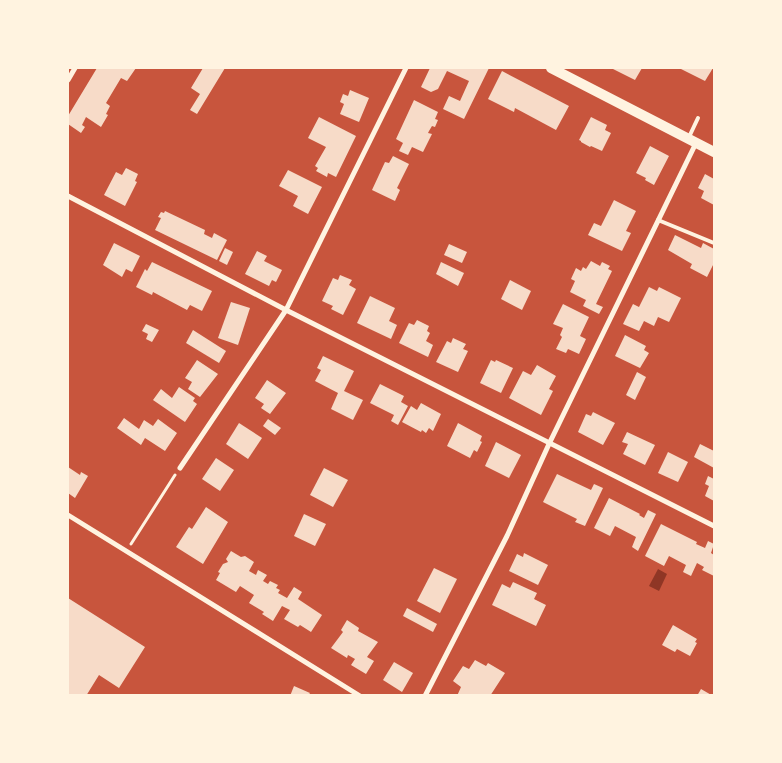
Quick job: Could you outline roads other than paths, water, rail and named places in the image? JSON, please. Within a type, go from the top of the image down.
[{"type":"main road","points":[[551,68],[714,152]]},
{"type":"street","points":[[68,80],[75,68]]},
{"type":"street","points":[[180,468],[286,310],[406,68]]},
{"type":"street","points":[[425,696],[507,536],[548,444],[658,220],[692,141]]},
{"type":"street","points":[[68,196],[548,444],[714,526]]},
{"type":"street","points":[[68,515],[360,696]]},
{"type":"lane","points":[[692,141],[698,118]]},
{"type":"lane","points":[[658,220],[714,244]]}]
